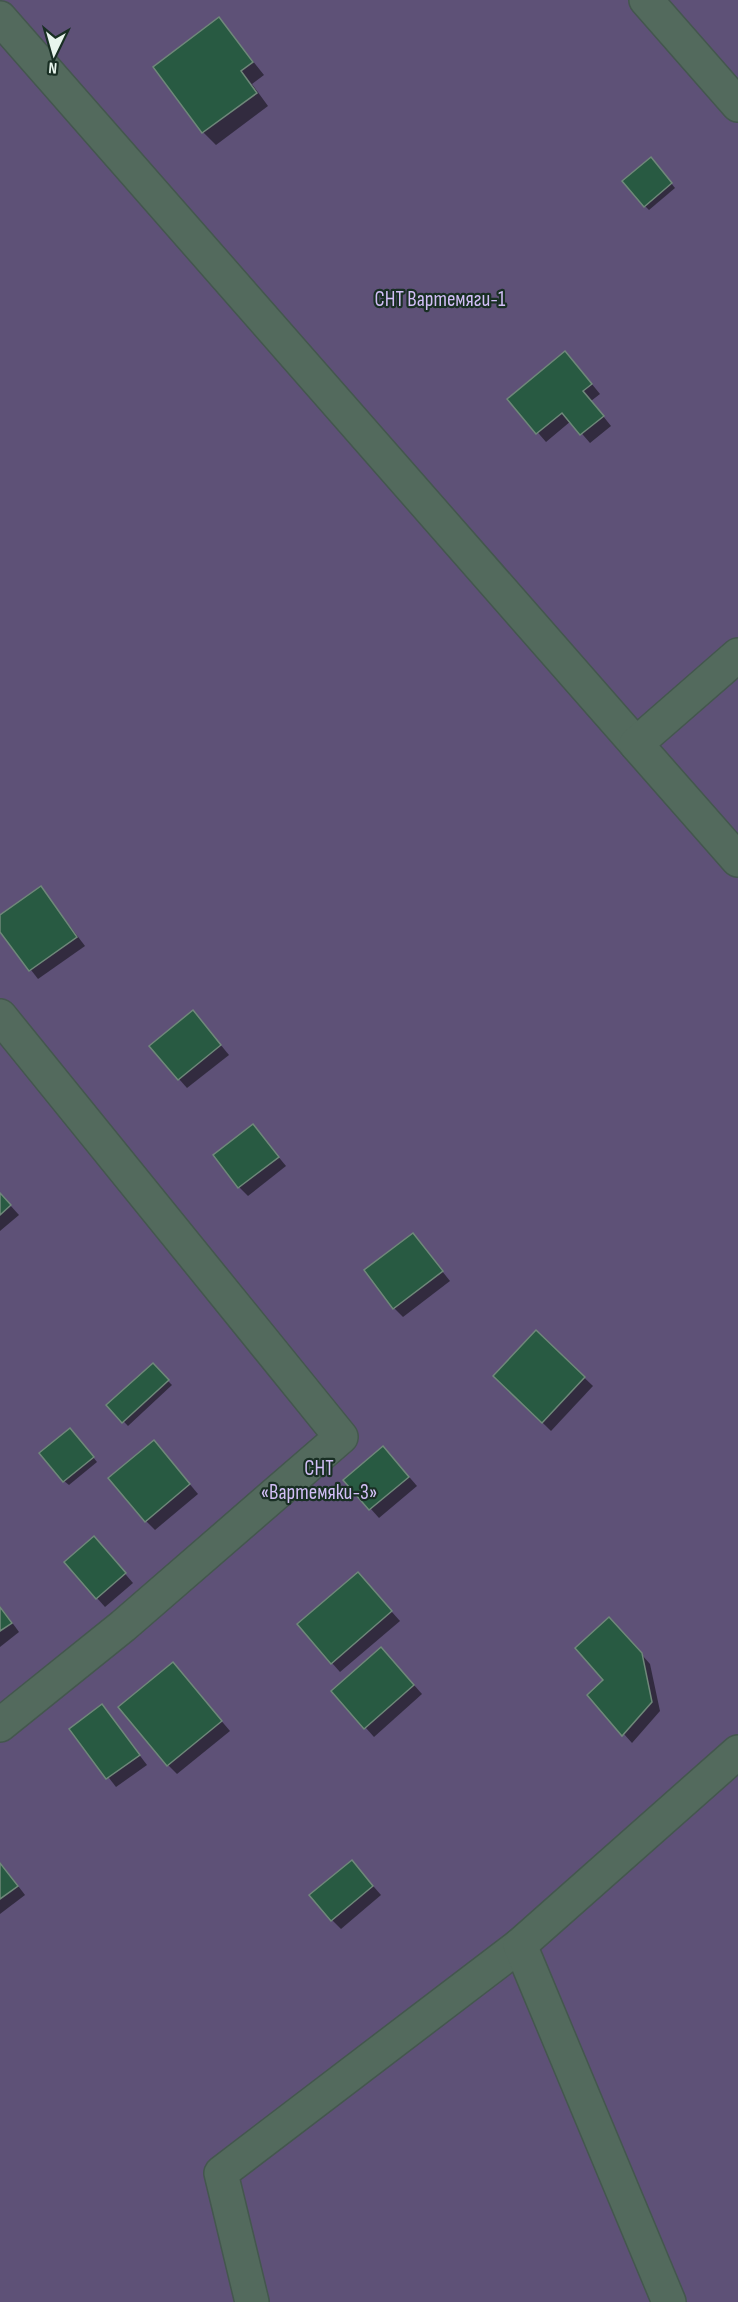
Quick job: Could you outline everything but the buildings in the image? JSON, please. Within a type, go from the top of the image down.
[{"type":"street","points":[[646,0],[738,105]]},
{"type":"street","points":[[0,18],[738,860]]},
{"type":"street","points":[[636,744],[738,655]]},
{"type":"street","points":[[0,1016],[341,1437],[123,1626],[0,1725]]},
{"type":"street","points":[[252,2302],[221,2173],[520,1945],[738,1752]]},
{"type":"street","points":[[520,1945],[669,2302]]},
{"type":"green space","points":[[0,0],[738,0],[738,2302],[0,2302]]},
{"type":"park label","name":"СНТ Вартемяги-1","points":[[440,299]]},
{"type":"park label","name":"СНТ «Вартемяки-3»","points":[[319,1480]]}]
